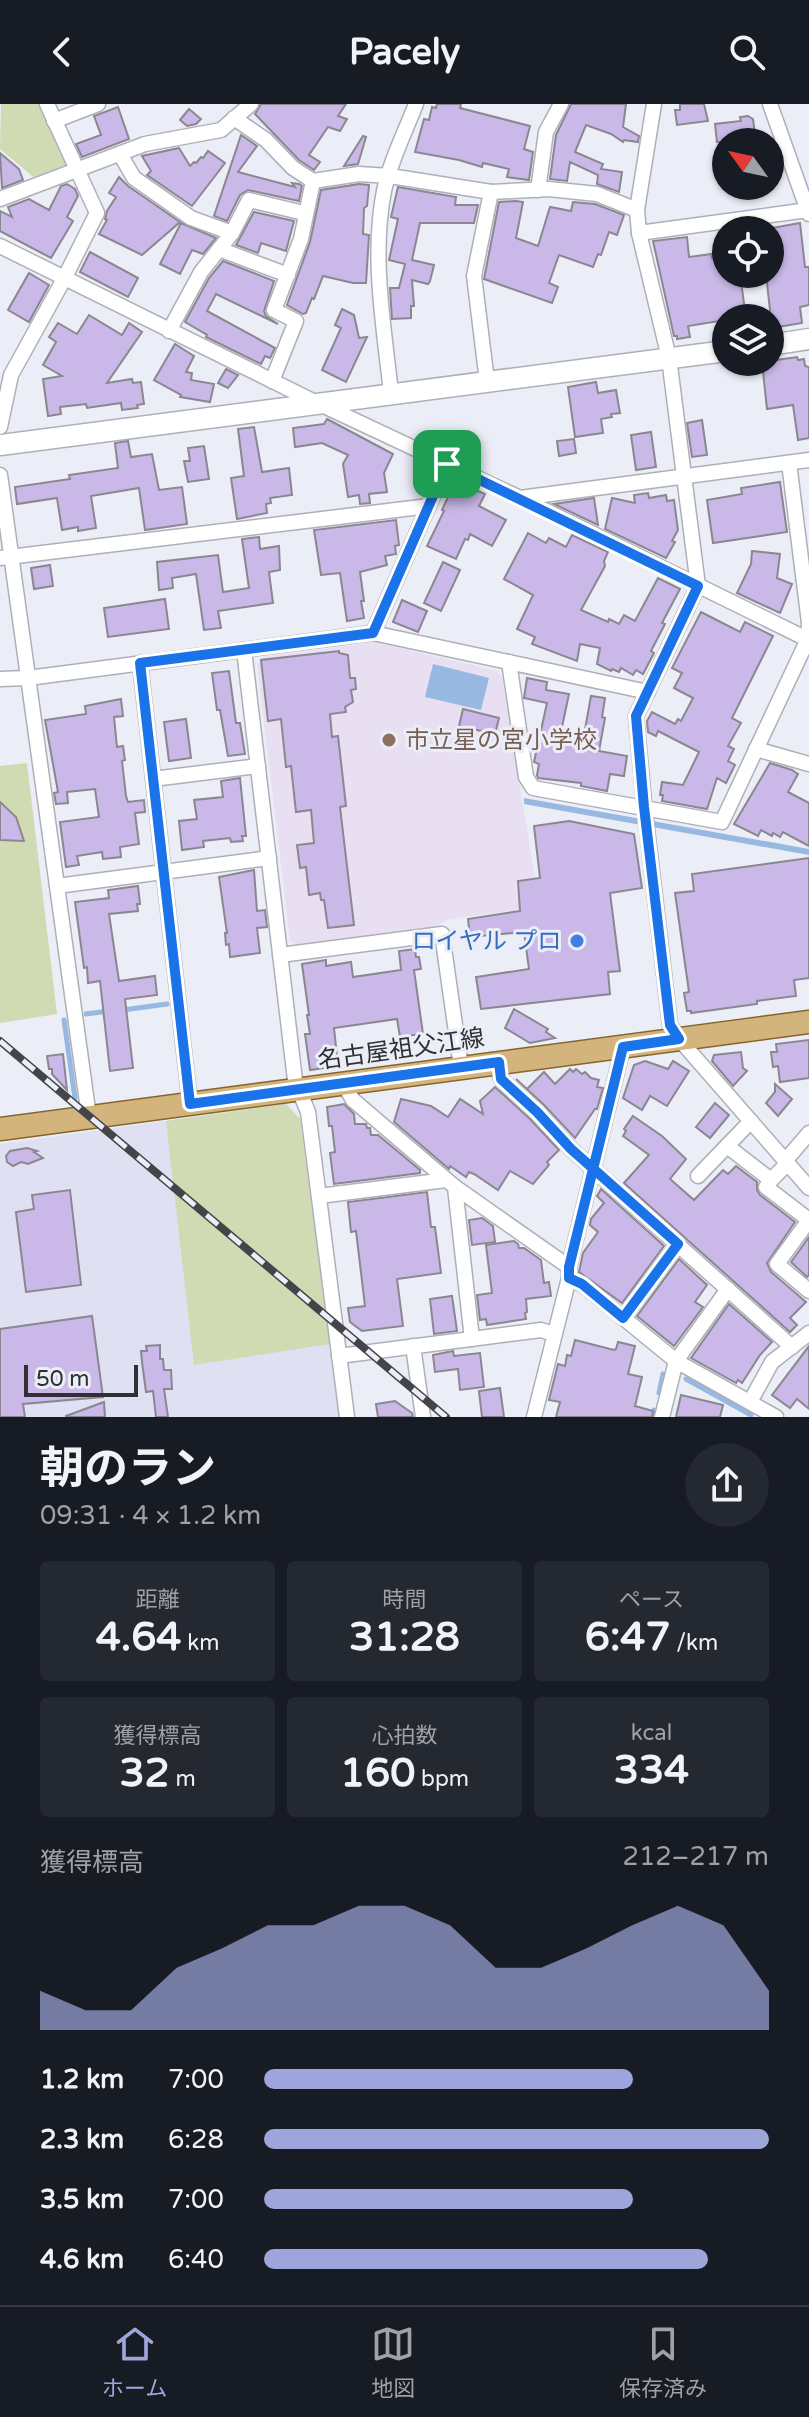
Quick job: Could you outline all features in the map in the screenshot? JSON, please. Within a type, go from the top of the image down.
[{"type":"main road","name":"名古屋祖父江線","points":[[0,1129],[809,1022]]},
{"type":"street","points":[[0,427],[6,373],[64,279],[97,213],[47,104]]},
{"type":"street","points":[[54,121],[98,104]]},
{"type":"street","points":[[0,199],[145,144],[221,130],[251,104]]},
{"type":"street","points":[[391,393],[380,285],[379,232],[385,189],[416,104]]},
{"type":"street","points":[[538,190],[546,132],[561,104]]},
{"type":"street","points":[[654,104],[637,210],[639,233],[669,358],[698,586],[636,716],[670,1025],[809,1188]]},
{"type":"street","points":[[639,233],[808,212],[770,104]]},
{"type":"street","points":[[234,118],[266,140],[293,168],[313,181],[359,174],[491,192],[538,190],[597,194],[637,210]]},
{"type":"street","points":[[120,154],[134,178],[191,218],[232,233]]},
{"type":"street","points":[[272,381],[296,321],[274,310],[301,239],[313,181]]},
{"type":"street","points":[[487,381],[474,276],[491,192]]},
{"type":"street","points":[[169,331],[201,272],[232,233],[249,200],[304,213]]},
{"type":"street","points":[[0,246],[169,331],[808,639]]},
{"type":"street","points":[[219,249],[288,275]]},
{"type":"street","points":[[784,343],[809,339]]},
{"type":"street","points":[[0,445],[712,353]]},
{"type":"street","points":[[520,498],[809,460]]},
{"type":"street","points":[[509,662],[526,777],[533,788],[722,822],[808,639],[809,623],[789,463]]},
{"type":"street","points":[[373,633],[447,464]]},
{"type":"street","points":[[0,475],[6,558],[28,678],[89,1117]]},
{"type":"street","points":[[6,558],[429,506]]},
{"type":"street","points":[[0,679],[28,678],[373,633],[648,692]]},
{"type":"street","points":[[244,650],[295,1080],[308,1112],[347,1417]]},
{"type":"street","points":[[140,663],[190,1104]]},
{"type":"street","points":[[756,749],[809,764]]},
{"type":"street","points":[[153,779],[258,766]]},
{"type":"street","points":[[57,886],[269,858]]},
{"type":"street","points":[[280,955],[442,934],[461,1067]]},
{"type":"street","points":[[534,1417],[623,1047]]},
{"type":"street","points":[[499,1062],[501,1079],[593,1169],[792,1347]]},
{"type":"street","points":[[343,1083],[353,1100],[451,1184],[558,1262],[676,1361],[776,1417]]},
{"type":"street","points":[[698,1176],[751,1121]]},
{"type":"street","points":[[809,1133],[766,1187],[809,1220],[777,1264],[809,1291]]},
{"type":"street","points":[[727,1146],[771,1180]]},
{"type":"street","points":[[319,1196],[451,1184]]},
{"type":"street","points":[[451,1184],[472,1339]]},
{"type":"street","points":[[623,1318],[678,1244]]},
{"type":"street","points":[[662,1417],[676,1361],[728,1289]]},
{"type":"street","points":[[339,1356],[541,1330],[554,1334]]},
{"type":"street","points":[[750,1402],[772,1362],[809,1333]]},
{"type":"street","points":[[413,1346],[423,1417]]},
{"type":"shaded area","name":"市立星の宮小学校","points":[[375,642],[497,671],[502,678],[540,907],[450,919],[433,927],[298,945],[290,941],[257,664],[263,657]]},
{"type":"shaded area","points":[[286,1104],[300,1119],[340,1417],[0,1417],[0,1144]]},
{"type":"green space","points":[[1,104],[41,104],[69,166],[38,181],[0,149]]},
{"type":"green space","points":[[27,763],[57,1014],[0,1023],[0,766]]},
{"type":"green space","points":[[286,1104],[300,1119],[330,1344],[194,1365],[166,1121]]},
{"type":"water","points":[[433,664],[489,678],[481,710],[425,697]]},
{"type":"water","points":[[524,798],[809,849],[809,855],[524,804]]},
{"type":"building","points":[[261,104],[346,104],[338,116],[347,119],[340,131],[328,127],[309,155],[320,162],[314,170],[299,160],[255,114]]},
{"type":"building","points":[[437,104],[461,104],[460,108],[530,126],[524,149],[533,152],[529,180],[507,177],[509,169],[483,163],[482,167],[415,152],[424,119],[429,120],[432,107],[436,108]]},
{"type":"building","points":[[571,104],[626,104],[623,127],[639,136],[638,142],[623,142],[586,125],[575,152],[603,164],[601,169],[622,172],[619,192],[597,184],[598,175],[570,162],[567,181],[550,179],[556,135]]},
{"type":"building","points":[[680,104],[704,104],[708,121],[677,125],[675,110],[680,110]]},
{"type":"building","points":[[118,107],[129,139],[82,157],[76,144],[101,135],[94,116]]},
{"type":"building","points":[[189,109],[201,119],[187,126],[180,120]]},
{"type":"building","points":[[740,117],[753,119],[754,128],[715,128],[715,124],[741,121]]},
{"type":"building","points":[[241,135],[257,146],[238,172],[295,187],[292,183],[299,184],[302,186],[299,201],[248,190],[240,195],[227,221],[214,216]]},
{"type":"building","points":[[363,136],[366,137],[358,164],[344,166]]},
{"type":"building","points":[[179,148],[190,166],[208,151],[225,163],[192,206],[147,175],[151,171],[142,156]]},
{"type":"building","points":[[0,153],[19,169],[23,180],[2,188]]},
{"type":"building","points":[[119,177],[180,222],[142,255],[99,234],[116,197],[109,193]]},
{"type":"building","points":[[67,184],[75,189],[78,196],[67,217],[73,221],[51,258],[0,231],[0,211],[12,217],[8,207],[29,199],[49,210],[61,186]]},
{"type":"building","points":[[369,185],[363,234],[369,235],[366,283],[323,276],[314,299],[303,314],[287,305],[310,242],[321,190]]},
{"type":"building","points":[[398,187],[456,197],[455,205],[478,205],[474,223],[420,223],[412,260],[434,265],[430,281],[428,284],[412,280],[414,306],[411,306],[411,318],[392,319],[390,288],[399,288],[405,264],[389,260],[398,219],[391,217]]},
{"type":"building","points":[[499,202],[523,202],[516,238],[538,246],[550,207],[571,211],[573,202],[595,204],[624,215],[617,235],[609,232],[593,267],[559,255],[549,283],[558,287],[552,303],[484,279]]},
{"type":"building","points":[[254,212],[294,221],[286,251],[261,243],[258,253],[236,245]]},
{"type":"building","points":[[181,223],[216,238],[203,254],[192,250],[180,274],[160,264]]},
{"type":"building","points":[[800,223],[805,267],[809,267],[809,305],[800,307],[802,323],[784,326],[784,304],[769,304],[768,288],[784,288],[784,226]]},
{"type":"building","points":[[687,237],[689,257],[712,254],[712,288],[742,288],[744,304],[712,304],[712,322],[688,326],[690,337],[677,339],[653,241]]},
{"type":"building","points":[[90,252],[138,278],[128,297],[80,272]]},
{"type":"building","points":[[223,261],[274,281],[264,311],[278,324],[216,294],[207,311],[275,348],[270,358],[265,356],[261,364],[206,337],[185,322],[209,278]]},
{"type":"building","points":[[29,273],[49,285],[29,322],[8,310]]},
{"type":"building","points":[[342,309],[354,315],[359,338],[367,337],[346,382],[322,370],[341,328],[335,325]]},
{"type":"building","points":[[89,315],[122,335],[129,323],[142,332],[107,383],[132,379],[133,383],[141,382],[144,404],[122,410],[121,403],[87,408],[86,404],[60,407],[61,414],[48,416],[43,379],[62,376],[43,365],[56,342],[49,337],[58,323],[77,334]]},
{"type":"building","points":[[175,344],[194,356],[186,372],[192,373],[191,380],[214,384],[210,402],[180,397],[154,380]]},
{"type":"building","points":[[784,359],[804,359],[805,366],[809,367],[809,438],[798,440],[793,405],[767,409],[763,376],[784,376]]},
{"type":"building","points":[[226,369],[238,375],[228,388],[218,383]]},
{"type":"building","points":[[596,382],[598,393],[616,390],[620,413],[601,419],[603,433],[575,437],[568,387]]},
{"type":"building","points":[[327,419],[393,454],[384,473],[387,492],[369,494],[370,503],[360,504],[359,495],[348,497],[343,464],[348,455],[322,443],[295,447],[293,428],[324,424]]},
{"type":"building","points":[[702,420],[707,455],[692,457],[687,423]]},
{"type":"building","points":[[254,427],[262,472],[289,468],[292,495],[270,498],[271,503],[266,504],[267,513],[237,519],[231,478],[244,476],[238,429]]},
{"type":"building","points":[[651,432],[656,467],[636,470],[631,435]]},
{"type":"building","points":[[574,439],[576,453],[559,456],[557,441]]},
{"type":"building","points":[[128,441],[131,457],[152,454],[159,490],[182,487],[187,524],[145,530],[139,488],[91,496],[96,528],[78,531],[78,527],[62,530],[57,498],[17,504],[15,487],[118,468],[115,443]]},
{"type":"building","points":[[204,446],[209,479],[188,482],[184,461],[190,461],[188,448]]},
{"type":"building","points":[[780,482],[787,532],[713,543],[707,500],[742,494],[741,488]]},
{"type":"building","points":[[454,484],[485,494],[479,506],[506,520],[492,546],[470,534],[456,559],[427,546]]},
{"type":"building","points":[[648,493],[649,498],[666,495],[667,501],[674,500],[678,530],[666,558],[605,529],[612,498],[635,503],[634,495]]},
{"type":"building","points":[[594,498],[598,525],[554,504]]},
{"type":"building","points":[[396,520],[399,545],[395,546],[396,554],[385,556],[387,565],[360,572],[364,618],[347,621],[340,573],[321,575],[314,530]]},
{"type":"building","points":[[528,533],[546,543],[549,538],[566,547],[572,535],[608,552],[605,566],[581,610],[608,622],[609,619],[619,624],[624,615],[635,621],[658,578],[680,589],[662,623],[665,624],[643,674],[636,670],[633,675],[621,668],[619,672],[611,671],[597,664],[600,648],[580,644],[577,661],[532,644],[535,637],[517,629],[533,595],[504,579]]},
{"type":"building","points":[[259,537],[260,549],[279,546],[280,570],[269,572],[273,603],[218,611],[221,628],[204,630],[196,574],[172,578],[173,588],[159,590],[157,562],[218,555],[223,592],[249,588],[242,539]]},
{"type":"building","points":[[752,551],[780,554],[777,578],[792,584],[780,613],[737,593],[751,564]]},
{"type":"building","points":[[443,562],[460,570],[441,611],[424,603]]},
{"type":"building","points":[[50,565],[53,586],[34,589],[31,568]]},
{"type":"building","points":[[165,599],[169,629],[108,637],[104,608]]},
{"type":"building","points":[[402,600],[427,611],[418,632],[393,622]]},
{"type":"building","points":[[701,612],[740,632],[745,622],[773,636],[732,718],[741,723],[728,746],[734,749],[728,761],[735,765],[726,783],[717,778],[707,809],[662,801],[662,782],[683,785],[699,752],[658,731],[656,736],[648,732],[647,721],[652,712],[675,724],[678,719],[681,721],[693,698],[674,688],[682,673],[672,668]]},
{"type":"building","points":[[339,651],[348,655],[350,678],[355,678],[356,689],[351,690],[353,702],[345,707],[346,712],[330,714],[332,737],[338,736],[346,806],[340,807],[354,925],[328,928],[324,900],[321,900],[320,893],[309,895],[306,867],[300,868],[297,845],[314,843],[311,810],[296,812],[291,766],[286,767],[281,719],[268,721],[261,660]]},
{"type":"building","points":[[229,671],[236,723],[240,723],[245,754],[228,756],[212,673]]},
{"type":"building","points":[[527,678],[547,682],[546,690],[569,694],[559,741],[582,746],[591,696],[605,698],[599,751],[627,756],[624,776],[610,774],[607,791],[581,786],[581,783],[538,778],[539,764],[534,762],[547,703],[524,698]]},
{"type":"building","points":[[121,699],[123,716],[114,717],[117,747],[123,746],[126,796],[128,802],[144,800],[145,812],[135,813],[139,844],[120,847],[121,857],[103,859],[102,852],[77,856],[79,865],[66,867],[60,822],[99,817],[95,789],[67,792],[68,803],[56,804],[54,793],[58,792],[45,720],[86,714],[85,706]]},
{"type":"building","points":[[463,709],[499,718],[495,734],[459,726]]},
{"type":"building","points":[[186,719],[191,758],[169,761],[164,722]]},
{"type":"building","points":[[770,763],[798,774],[788,792],[809,803],[809,846],[783,832],[780,837],[761,830],[758,836],[734,824]]},
{"type":"building","points":[[240,778],[246,836],[242,836],[243,841],[231,842],[230,838],[203,841],[204,847],[182,850],[179,821],[197,819],[194,800],[223,797],[221,781]]},
{"type":"building","points":[[0,802],[16,817],[24,841],[0,840]]},
{"type":"building","points":[[569,821],[634,834],[642,888],[610,893],[620,971],[608,972],[610,994],[481,1009],[476,977],[529,969],[524,932],[470,937],[468,919],[520,911],[518,881],[540,878],[534,826]]},
{"type":"building","points":[[809,858],[809,978],[794,980],[796,996],[757,1001],[757,1004],[687,1011],[684,993],[689,992],[675,893],[694,891],[692,874]]},
{"type":"building","points":[[254,870],[257,911],[265,910],[267,927],[257,928],[260,953],[230,957],[219,877]]},
{"type":"building","points":[[138,886],[138,911],[109,914],[119,981],[155,976],[157,995],[125,999],[133,1068],[110,1071],[100,981],[88,983],[75,902],[109,898],[108,890]]},
{"type":"building","points":[[415,949],[421,969],[414,970],[423,1034],[400,1037],[397,1019],[334,1028],[338,1066],[310,1070],[305,1034],[310,1034],[309,1015],[302,964],[326,960],[326,966],[351,962],[353,977],[401,970],[399,951]]},
{"type":"building","points":[[514,1009],[548,1029],[546,1032],[555,1038],[530,1043],[505,1028]]},
{"type":"building","points":[[809,1040],[809,1078],[780,1082],[778,1066],[773,1067],[771,1052],[777,1052],[776,1044]]},
{"type":"building","points":[[741,1052],[743,1068],[747,1071],[733,1086],[712,1061],[714,1055]]},
{"type":"building","points":[[63,1054],[67,1090],[49,1069],[47,1056]]},
{"type":"building","points":[[645,1061],[668,1069],[673,1061],[689,1071],[667,1106],[650,1096],[642,1110],[623,1098],[634,1065]]},
{"type":"building","points":[[570,1069],[582,1074],[585,1072],[599,1080],[597,1087],[603,1088],[597,1109],[575,1138],[516,1079],[527,1089],[544,1072],[555,1084]]},
{"type":"building","points":[[775,1084],[792,1099],[778,1116],[766,1103],[775,1092]]},
{"type":"building","points":[[495,1087],[559,1150],[533,1184],[510,1171],[498,1190],[474,1174],[469,1172],[466,1177],[450,1166],[449,1169],[394,1122],[401,1099],[431,1106],[448,1117],[460,1099],[483,1114],[480,1101]]},
{"type":"building","points":[[715,1103],[729,1115],[710,1138],[696,1127]]},
{"type":"building","points":[[344,1104],[354,1114],[355,1124],[366,1124],[371,1135],[378,1135],[420,1173],[334,1184],[330,1153],[335,1152],[327,1107]]},
{"type":"building","points":[[633,1116],[662,1136],[686,1159],[670,1179],[694,1200],[723,1170],[728,1174],[736,1166],[757,1182],[760,1195],[795,1222],[767,1263],[771,1272],[806,1302],[790,1318],[797,1325],[790,1332],[624,1183],[649,1155],[623,1136]]},
{"type":"building","points":[[27,1148],[37,1151],[34,1152],[43,1158],[13,1166],[7,1162],[6,1156],[10,1151]]},
{"type":"building","points":[[601,1189],[664,1246],[622,1303],[579,1272],[583,1253],[598,1232],[590,1225],[604,1203],[597,1196]]},
{"type":"building","points":[[70,1190],[81,1285],[26,1292],[16,1212],[34,1209],[32,1195]]},
{"type":"building","points":[[427,1192],[441,1273],[397,1279],[403,1326],[362,1331],[350,1322],[348,1308],[365,1306],[356,1231],[351,1232],[348,1202]]},
{"type":"building","points":[[482,1218],[493,1226],[495,1242],[472,1245],[469,1220]]},
{"type":"building","points":[[809,1237],[809,1275],[807,1277],[791,1262]]},
{"type":"building","points":[[514,1241],[519,1248],[541,1260],[544,1283],[549,1282],[551,1296],[526,1299],[526,1319],[487,1325],[486,1319],[480,1320],[477,1295],[492,1293],[486,1245]]},
{"type":"building","points":[[679,1259],[707,1285],[695,1302],[703,1307],[674,1346],[637,1316]]},
{"type":"building","points":[[452,1296],[457,1331],[434,1334],[430,1299]]},
{"type":"building","points":[[729,1304],[772,1342],[742,1383],[738,1380],[736,1383],[691,1358]]},
{"type":"building","points":[[92,1316],[103,1397],[23,1404],[25,1417],[0,1417],[0,1329]]},
{"type":"building","points":[[575,1340],[614,1350],[618,1342],[635,1346],[628,1374],[642,1377],[635,1406],[653,1411],[652,1417],[556,1417],[560,1402],[549,1400],[558,1364],[565,1366]]},
{"type":"building","points":[[160,1345],[164,1370],[171,1370],[172,1389],[164,1389],[168,1417],[156,1417],[153,1391],[146,1392],[142,1362],[141,1351],[147,1351],[146,1346]]},
{"type":"building","points":[[809,1346],[809,1409],[797,1399],[790,1408],[772,1395]]},
{"type":"building","points":[[453,1351],[454,1356],[480,1353],[484,1387],[460,1390],[458,1369],[435,1372],[433,1355]]},
{"type":"building","points":[[500,1388],[504,1417],[482,1417],[479,1391]]},
{"type":"building","points":[[681,1395],[723,1405],[720,1417],[676,1417]]},
{"type":"building","points":[[395,1401],[413,1417],[378,1417],[376,1404]]},
{"type":"building","points":[[104,1402],[105,1417],[66,1417],[66,1416]]},
{"type":"waterway","points":[[123,1010],[167,1004]]},
{"type":"waterway","points":[[86,1014],[109,1011]]},
{"type":"waterway","points":[[64,1020],[75,1098]]},
{"type":"waterway","points":[[659,1393],[663,1374]]},
{"type":"waterway","points":[[686,1379],[751,1415]]},
{"type":"waterway","points":[[653,1417],[654,1410]]},
{"type":"railway","points":[[0,1041],[446,1417]]},
{"type":"place","name":"市立星の宮小学校","points":[[389,740]]},
{"type":"place","name":"ロイヤル プロ","points":[[577,941]]},
{"type":"route","points":[[447,464],[373,633],[140,663],[190,1104],[499,1062],[501,1079],[571,1149],[593,1169],[678,1244],[623,1318],[582,1284],[569,1278],[569,1267],[593,1169],[623,1047],[679,1039],[670,1025],[636,716],[698,586],[447,464]]}]
